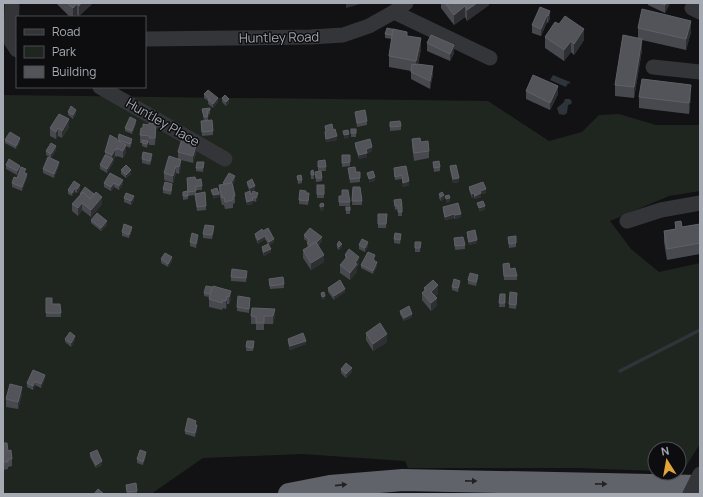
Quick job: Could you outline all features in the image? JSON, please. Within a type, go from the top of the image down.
[{"type":"highway","points":[[289,494],[330,486],[403,480],[700,486]]},
{"type":"street","points":[[12,3],[12,43]]},
{"type":"street","points":[[400,7],[490,58]]},
{"type":"street","name":"Huntley Road","points":[[146,40],[343,35],[369,26],[400,7]]},
{"type":"street","points":[[653,67],[700,72]]},
{"type":"street","name":"Huntley Place","points":[[102,88],[225,159]]},
{"type":"street","points":[[627,220],[661,210],[700,203]]},
{"type":"street","points":[[690,494],[700,474]]},
{"type":"green space","points":[[3,95],[488,101],[549,141],[582,132],[599,115],[619,114],[656,125],[700,125],[700,191],[669,196],[610,221],[631,249],[659,272],[700,263],[700,444],[687,465],[687,441],[647,441],[647,471],[578,468],[408,468],[405,461],[302,454],[203,458],[151,494],[3,494]]},
{"type":"shaded area","points":[[553,75],[570,82],[570,84],[568,83],[566,87],[550,80]]},
{"type":"shaded area","points":[[565,99],[570,99],[572,102],[568,105],[567,113],[564,115],[559,114],[557,108],[564,102]]},
{"type":"building","points":[[67,3],[81,3],[79,6],[77,4],[73,8]]},
{"type":"building","points":[[445,3],[477,3],[467,10],[465,6],[454,15]]},
{"type":"building","points":[[540,7],[550,11],[541,29],[532,25]]},
{"type":"building","points":[[642,9],[691,21],[686,39],[638,28]]},
{"type":"building","points":[[565,16],[584,29],[574,44],[571,41],[564,50],[545,37],[555,22],[559,24]]},
{"type":"building","points":[[387,28],[393,29],[392,35],[385,34]]},
{"type":"building","points":[[393,29],[407,32],[407,36],[421,38],[416,61],[389,56]]},
{"type":"building","points":[[431,35],[454,45],[450,54],[427,43]]},
{"type":"building","points":[[623,35],[642,39],[634,87],[615,85]]},
{"type":"building","points":[[412,64],[433,66],[430,81],[411,72]]},
{"type":"building","points":[[533,75],[558,86],[550,103],[526,91]]},
{"type":"building","points":[[642,79],[691,85],[689,103],[639,97]]},
{"type":"building","points":[[208,90],[218,98],[213,104],[204,94]]},
{"type":"building","points":[[225,95],[229,99],[226,102],[222,98]]},
{"type":"building","points":[[71,106],[76,110],[73,115],[68,112]]},
{"type":"building","points":[[210,108],[210,110],[207,111],[208,116],[204,117],[202,109]]},
{"type":"building","points":[[365,110],[367,121],[357,123],[355,112]]},
{"type":"building","points":[[59,114],[69,119],[62,131],[58,128],[56,132],[50,128]]},
{"type":"building","points":[[130,117],[136,120],[132,131],[125,128]]},
{"type":"building","points":[[212,120],[213,131],[202,132],[201,121]]},
{"type":"building","points":[[400,121],[401,126],[390,127],[390,122]]},
{"type":"building","points":[[149,123],[156,124],[155,138],[140,135],[143,124],[149,125]]},
{"type":"building","points":[[332,124],[333,130],[335,129],[337,136],[326,139],[325,126]]},
{"type":"building","points":[[351,129],[356,129],[356,133],[351,133]]},
{"type":"building","points":[[348,130],[349,134],[344,135],[343,131]]},
{"type":"building","points":[[10,132],[20,138],[16,146],[5,140]]},
{"type":"building","points":[[119,134],[132,139],[130,144],[118,140]]},
{"type":"building","points":[[110,135],[126,145],[123,151],[117,148],[112,155],[105,152]]},
{"type":"building","points":[[183,135],[198,139],[193,156],[178,152]]},
{"type":"building","points":[[420,138],[421,142],[428,141],[429,151],[414,153],[412,139]]},
{"type":"building","points":[[370,139],[372,147],[366,149],[367,153],[359,155],[355,143]]},
{"type":"building","points":[[142,140],[148,141],[147,144],[142,143]]},
{"type":"building","points":[[51,143],[56,146],[51,154],[46,151]]},
{"type":"building","points":[[143,152],[152,154],[150,161],[142,159]]},
{"type":"building","points":[[105,155],[113,159],[107,169],[100,165]]},
{"type":"building","points":[[342,155],[350,155],[350,162],[342,163]]},
{"type":"building","points":[[169,156],[181,160],[179,167],[176,166],[173,176],[164,173]]},
{"type":"building","points":[[48,157],[59,162],[54,174],[43,169]]},
{"type":"building","points":[[9,159],[20,166],[17,171],[6,165]]},
{"type":"building","points":[[325,160],[326,167],[318,167],[318,161]]},
{"type":"building","points":[[439,161],[440,167],[434,168],[433,162]]},
{"type":"building","points":[[197,162],[204,162],[203,168],[196,168]]},
{"type":"building","points":[[126,165],[131,170],[126,175],[121,170]]},
{"type":"building","points":[[456,165],[459,178],[453,179],[450,166]]},
{"type":"building","points":[[406,166],[409,181],[403,183],[402,175],[395,177],[394,168]]},
{"type":"building","points":[[21,167],[26,169],[24,172],[27,174],[22,187],[12,183],[14,177],[17,178]]},
{"type":"building","points":[[355,167],[356,172],[360,172],[360,178],[350,179],[348,168]]},
{"type":"building","points":[[313,170],[314,175],[311,175],[311,171]]},
{"type":"building","points":[[321,171],[322,178],[316,178],[315,172]]},
{"type":"building","points":[[373,171],[375,177],[369,179],[367,173]]},
{"type":"building","points":[[110,173],[123,180],[119,186],[114,183],[111,187],[104,183]]},
{"type":"building","points":[[229,173],[235,176],[231,183],[225,184],[223,183]]},
{"type":"building","points":[[301,175],[302,180],[298,180],[297,176]]},
{"type":"building","points":[[195,177],[196,180],[201,179],[202,186],[196,186],[196,191],[188,192],[187,178]]},
{"type":"building","points":[[252,179],[255,186],[250,188],[247,182]]},
{"type":"building","points":[[74,181],[80,185],[77,189],[75,188],[72,193],[68,190]]},
{"type":"building","points":[[165,182],[172,184],[171,191],[163,189]]},
{"type":"building","points":[[483,182],[486,189],[480,191],[481,193],[475,196],[474,193],[472,194],[469,187]]},
{"type":"building","points":[[232,183],[235,196],[233,196],[233,200],[225,202],[224,197],[222,198],[219,185]]},
{"type":"building","points":[[317,185],[324,185],[324,194],[317,194]]},
{"type":"building","points":[[85,187],[94,194],[90,199],[83,192],[80,194]]},
{"type":"building","points":[[353,187],[360,187],[362,201],[352,201]]},
{"type":"building","points":[[217,188],[219,194],[213,195],[211,190]]},
{"type":"building","points":[[300,190],[309,193],[308,201],[299,200]]},
{"type":"building","points":[[342,190],[348,190],[350,202],[339,202],[339,196],[342,196]]},
{"type":"building","points":[[188,191],[188,196],[183,196],[183,192]]},
{"type":"building","points":[[250,191],[251,195],[253,191],[258,193],[256,198],[252,197],[253,200],[247,202],[245,193]]},
{"type":"building","points":[[83,192],[90,199],[96,192],[102,197],[91,210],[82,203],[78,208],[72,204]]},
{"type":"building","points":[[205,192],[206,206],[197,207],[195,194]]},
{"type":"building","points":[[442,192],[444,195],[441,197],[439,194]]},
{"type":"building","points":[[126,193],[134,196],[131,201],[124,198]]},
{"type":"building","points":[[449,195],[450,198],[446,199],[445,196]]},
{"type":"building","points":[[401,199],[402,205],[400,205],[402,206],[402,212],[398,212],[398,206],[395,206],[394,200]]},
{"type":"building","points":[[483,201],[485,206],[479,208],[477,203]]},
{"type":"building","points":[[323,203],[324,206],[320,207],[320,204]]},
{"type":"building","points":[[458,203],[461,214],[454,214],[445,217],[443,207]]},
{"type":"building","points":[[346,207],[350,207],[350,210],[346,210]]},
{"type":"building","points":[[97,213],[107,221],[101,228],[91,220]]},
{"type":"building","points":[[378,214],[387,214],[386,224],[378,224]]},
{"type":"building","points":[[681,221],[682,227],[700,224],[700,243],[667,249],[664,231],[676,229],[675,222]]},
{"type":"building","points":[[124,224],[132,227],[129,235],[122,232]]},
{"type":"building","points":[[205,225],[214,226],[212,235],[203,234]]},
{"type":"building","points":[[268,228],[274,239],[269,242],[265,236],[258,240],[255,234],[262,229],[263,231]]},
{"type":"building","points":[[310,228],[322,237],[316,243],[310,245],[307,243],[309,240],[304,235]]},
{"type":"building","points":[[475,230],[477,240],[469,242],[467,232]]},
{"type":"building","points":[[192,233],[198,235],[196,244],[190,242]]},
{"type":"building","points":[[395,233],[401,234],[400,240],[394,239]]},
{"type":"building","points":[[516,236],[516,243],[509,244],[508,237]]},
{"type":"building","points":[[463,237],[465,245],[455,246],[454,238]]},
{"type":"building","points":[[362,239],[368,242],[365,248],[359,245]]},
{"type":"building","points":[[339,241],[342,244],[339,247],[337,245]]},
{"type":"building","points":[[316,242],[324,255],[311,263],[303,250]]},
{"type":"building","points":[[415,242],[421,242],[420,248],[415,248]]},
{"type":"building","points":[[268,244],[271,249],[264,252],[262,247]]},
{"type":"building","points":[[349,249],[359,257],[355,263],[357,264],[350,273],[340,265],[347,257],[345,255]]},
{"type":"building","points":[[368,252],[375,255],[373,260],[377,262],[373,271],[361,265]]},
{"type":"building","points":[[165,253],[172,257],[168,264],[161,259]]},
{"type":"building","points":[[509,263],[510,269],[515,268],[517,276],[504,276],[503,264]]},
{"type":"building","points":[[232,269],[247,271],[246,278],[231,277]]},
{"type":"building","points":[[470,273],[478,275],[476,282],[468,280]]},
{"type":"building","points":[[283,277],[284,284],[270,286],[269,279]]},
{"type":"building","points":[[454,279],[460,281],[458,288],[452,287]]},
{"type":"building","points":[[340,280],[345,289],[334,296],[328,288]]},
{"type":"building","points":[[433,280],[438,285],[431,292],[437,298],[431,303],[422,293],[426,289],[424,288]]},
{"type":"building","points":[[206,286],[212,287],[210,294],[204,293]]},
{"type":"building","points":[[213,286],[231,291],[229,297],[227,296],[226,301],[223,300],[222,303],[209,299]]},
{"type":"building","points":[[324,292],[325,296],[322,297],[321,293]]},
{"type":"building","points":[[510,292],[517,293],[516,305],[509,304]]},
{"type":"building","points":[[500,294],[505,294],[505,303],[499,303]]},
{"type":"building","points":[[238,296],[250,298],[249,309],[237,307]]},
{"type":"building","points":[[46,298],[52,298],[52,304],[60,304],[61,313],[46,313]]},
{"type":"building","points":[[409,306],[412,314],[404,318],[400,311]]},
{"type":"building","points":[[252,308],[275,309],[273,316],[264,316],[264,323],[256,323],[256,317],[251,316]]},
{"type":"building","points":[[380,323],[387,334],[373,344],[366,333]]},
{"type":"building","points":[[70,332],[75,336],[71,343],[65,339]]},
{"type":"building","points":[[303,333],[306,341],[290,346],[288,339]]},
{"type":"building","points":[[247,341],[254,341],[253,348],[246,347]]},
{"type":"building","points":[[346,363],[352,368],[346,374],[341,369]]},
{"type":"building","points":[[33,370],[45,375],[41,384],[35,381],[33,386],[27,383]]},
{"type":"building","points":[[10,384],[22,387],[18,402],[6,399]]},
{"type":"building","points":[[188,418],[196,421],[195,425],[197,425],[195,433],[185,431]]},
{"type":"building","points":[[3,443],[7,443],[8,451],[11,450],[12,459],[8,459],[8,462],[3,462]]},
{"type":"building","points":[[97,450],[102,461],[96,465],[90,453]]},
{"type":"building","points":[[140,450],[146,452],[143,462],[137,459]]},
{"type":"building","points":[[136,483],[137,491],[127,492],[126,485]]},
{"type":"building","points":[[98,489],[104,494],[94,494]]},
{"type":"waterway","points":[[620,371],[700,330]]}]
